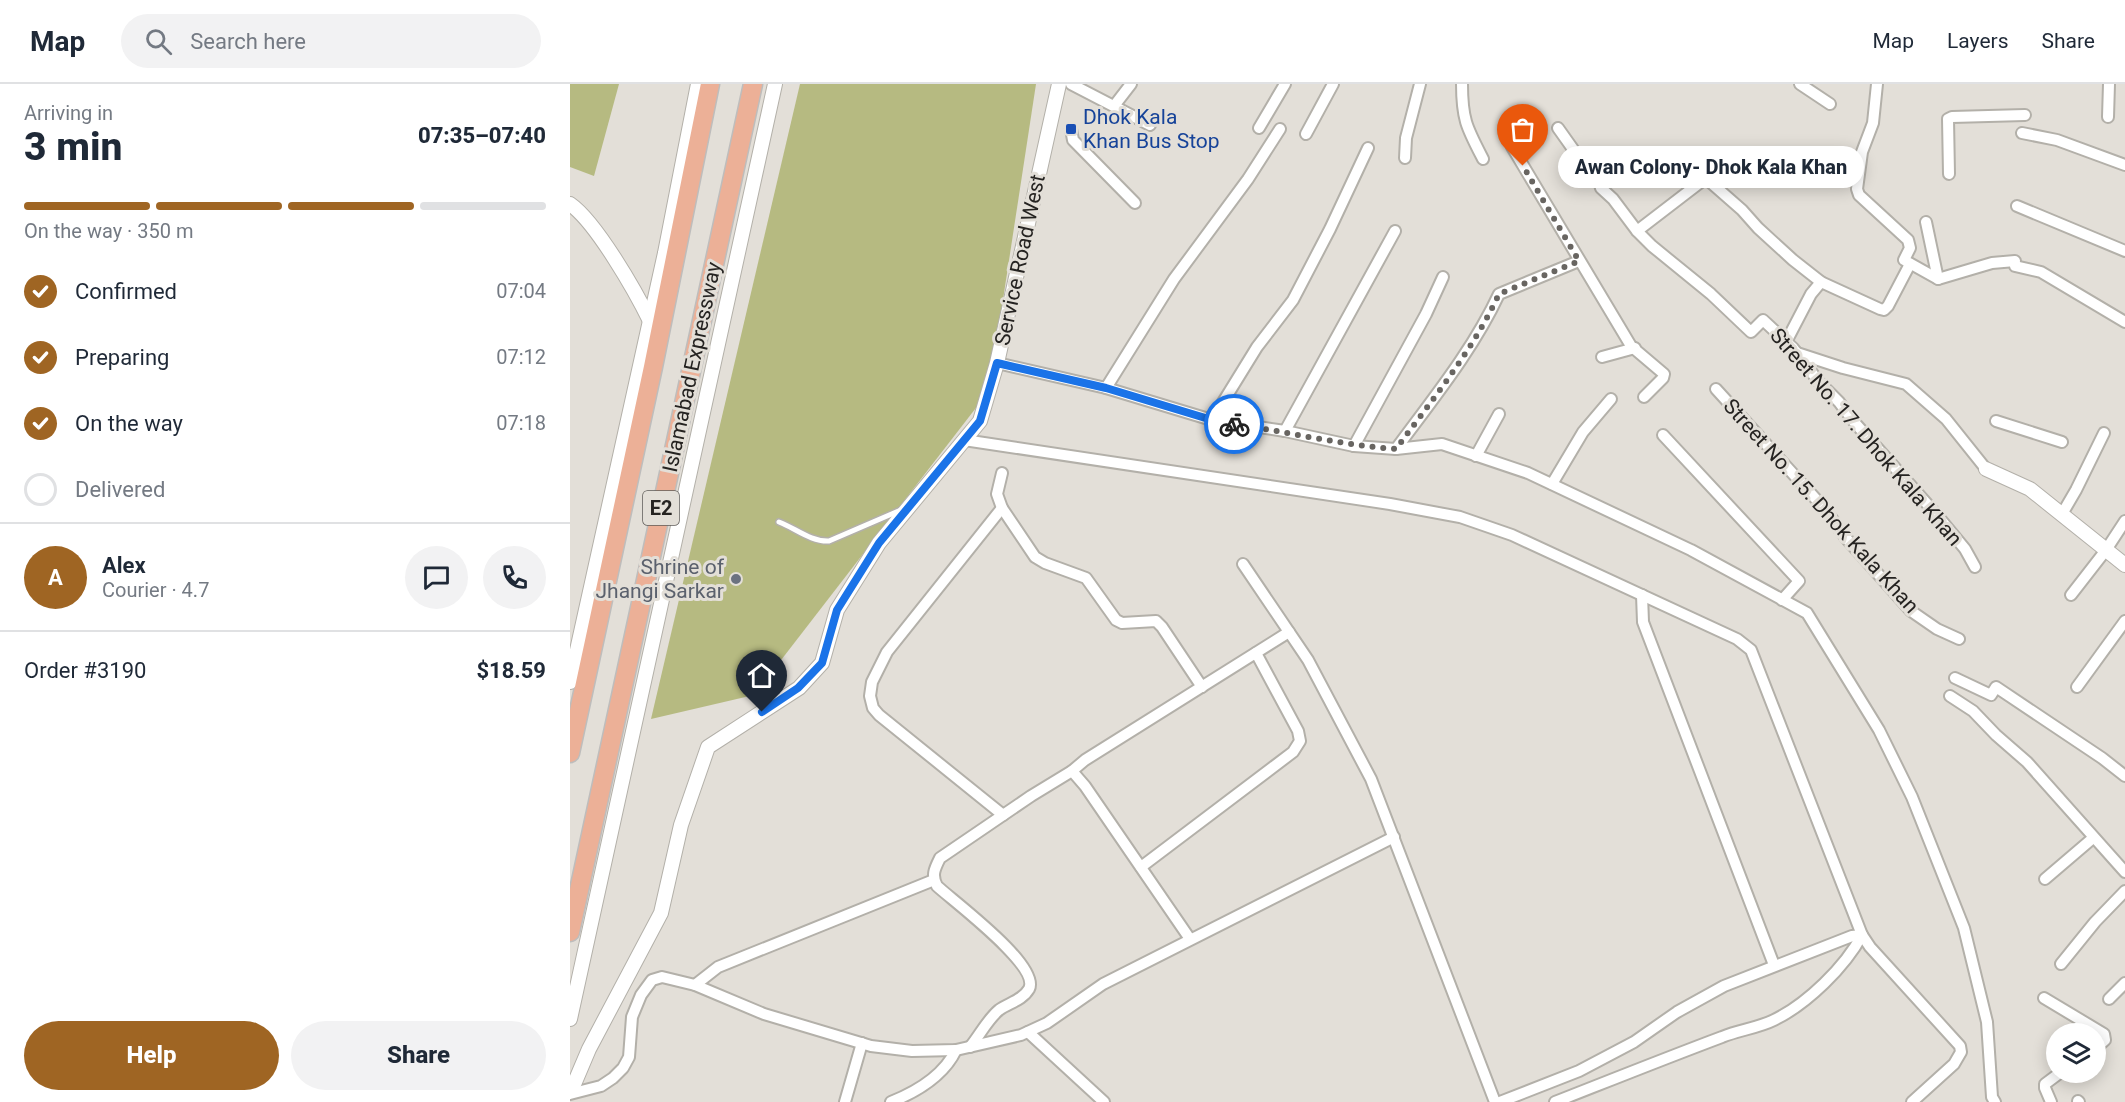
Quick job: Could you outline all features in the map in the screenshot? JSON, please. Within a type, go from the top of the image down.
[{"type":"highway","name":"Islamabad Expressway","points":[[570,753],[659,339],[710,84]]},
{"type":"highway","name":"Islamabad Expressway","points":[[570,932],[753,84]]},
{"type":"street","points":[[570,682],[650,321],[698,84]]},
{"type":"street","points":[[570,1019],[775,84]]},
{"type":"street","name":"Service Road West","points":[[570,1088],[576,1082],[589,1049],[661,913],[681,825],[708,747],[798,688],[822,663],[837,610],[879,543],[980,421],[997,363],[1059,84]]},
{"type":"street","points":[[1071,84],[1150,125]]},
{"type":"street","points":[[1114,106],[1131,84]]},
{"type":"street","points":[[1259,128],[1285,84]]},
{"type":"street","points":[[1306,134],[1333,84]]},
{"type":"street","points":[[1405,158],[1406,138],[1420,84]]},
{"type":"street","points":[[1462,84],[1465,123],[1483,159]]},
{"type":"street","points":[[1800,84],[1830,104]]},
{"type":"street","points":[[1877,84],[1873,123],[1862,152],[1857,189],[1859,195],[1908,240],[1910,248],[1904,259],[1938,279],[1992,263],[2015,264],[2041,272],[2125,322]]},
{"type":"street","points":[[2108,117],[2109,84]]},
{"type":"street","points":[[1949,174],[1948,119],[2025,115]]},
{"type":"street","name":"Street No. 17. Dhok Kala Khan","points":[[1558,128],[1580,159],[1598,178],[1601,188],[1652,246],[1711,294],[1751,332],[1763,320],[1786,342],[1942,521],[1965,549],[1975,567]]},
{"type":"street","points":[[1071,129],[1073,140],[1136,202]]},
{"type":"street","points":[[1106,388],[1174,279],[1248,179],[1280,129]]},
{"type":"street","points":[[2022,133],[2056,140],[2125,165]]},
{"type":"street","points":[[1512,147],[1579,261],[1635,348],[1665,376],[1644,397]]},
{"type":"street","points":[[1212,420],[1257,347],[1293,300],[1368,148]]},
{"type":"street","points":[[1693,167],[1742,210],[1784,252],[1821,282],[1880,309],[1884,310],[1910,264]]},
{"type":"street","points":[[1637,231],[1706,178]]},
{"type":"street","points":[[570,204],[598,235],[639,299],[650,321]]},
{"type":"street","points":[[2018,206],[2125,251]]},
{"type":"street","points":[[1926,222],[1938,279]]},
{"type":"street","points":[[1285,431],[1395,231]]},
{"type":"street","points":[[1396,449],[1452,372],[1499,294],[1579,261]]},
{"type":"street","points":[[1354,446],[1426,314],[1443,277]]},
{"type":"street","points":[[1786,342],[1811,294],[1821,282]]},
{"type":"street","points":[[1602,357],[1635,348]]},
{"type":"street","points":[[1797,354],[1906,384],[1946,419],[1986,469],[2030,489],[2125,565]]},
{"type":"street","points":[[997,363],[1106,388],[1212,420],[1285,431],[1354,446],[1396,449],[1442,444],[1528,473],[1552,484],[1690,550],[1807,613],[1879,730],[1912,796],[1964,928],[1987,1022],[1992,1097],[1995,1102]]},
{"type":"street","name":"Street No. 15. Dhok Kala Khan","points":[[1716,389],[1824,508],[1846,538],[1911,611],[1937,629],[1959,639]]},
{"type":"street","points":[[1552,484],[1583,432],[1611,399]]},
{"type":"street","points":[[1476,456],[1499,414]]},
{"type":"street","points":[[1996,422],[2062,442]]},
{"type":"street","points":[[2062,514],[2104,433]]},
{"type":"street","points":[[1663,435],[1799,581],[1782,600]]},
{"type":"street","points":[[964,440],[1390,504],[1460,517],[1512,535],[1737,639],[1751,650],[1862,935],[1870,947],[1960,1046],[1961,1052],[1954,1064],[1912,1102]]},
{"type":"street","points":[[1002,473],[998,494],[1002,508],[1035,557],[1086,578],[1116,620],[1122,622],[1156,621],[1202,687]]},
{"type":"street","points":[[1002,508],[887,652],[872,682],[870,696],[873,708],[879,715],[1003,815]]},
{"type":"street","points":[[2071,595],[2125,521]]},
{"type":"street","points":[[1243,564],[1308,660],[1371,779],[1497,1102],[1588,1066],[1634,1042],[1677,1012],[1724,986],[1852,936],[1862,935]]},
{"type":"street","points":[[1642,595],[1643,622],[1774,965]]},
{"type":"street","points":[[2077,687],[2125,621]]},
{"type":"street","points":[[970,1047],[1001,1009],[1017,1001],[1025,993],[1030,982],[1026,969],[993,933],[942,891],[934,880],[934,870],[940,858],[1072,771],[1085,760],[1288,632]]},
{"type":"street","points":[[1142,867],[1293,752],[1300,741],[1298,731],[1256,653]]},
{"type":"street","points":[[1954,678],[1991,695],[1996,687],[2125,776]]},
{"type":"street","points":[[1950,696],[1973,711],[2027,762],[2125,872]]},
{"type":"street","points":[[1072,771],[1086,786],[1190,939]]},
{"type":"street","points":[[570,1094],[601,1086],[622,1068],[629,1057],[632,1017],[641,995],[652,980],[662,977],[695,985],[764,1014],[871,1046],[912,1051],[956,1050],[1028,1032],[1047,1023],[1103,984],[1394,837]]},
{"type":"street","points":[[2045,879],[2093,838]]},
{"type":"street","points":[[695,985],[718,967],[934,880]]},
{"type":"street","points":[[2061,964],[2095,922],[2125,891]]},
{"type":"street","points":[[1555,1102],[1727,1035],[1775,1020],[1802,1002],[1837,970],[1852,954],[1862,935]]},
{"type":"street","points":[[2109,999],[2125,983]]},
{"type":"street","points":[[2044,998],[2086,1023]]},
{"type":"street","points":[[1028,1032],[1104,1102]]},
{"type":"street","points":[[845,1102],[862,1043]]},
{"type":"street","points":[[891,1102],[916,1090],[939,1072],[951,1060],[956,1050]]},
{"type":"street","points":[[2046,1083],[2045,1088],[2051,1102]]},
{"type":"lane","points":[[779,522],[822,542],[894,514],[910,504]]},
{"type":"green space","points":[[570,84],[619,84],[594,176],[570,167]]},
{"type":"green space","points":[[800,84],[1036,84],[989,391],[754,695],[651,719]]},
{"type":"way so far","points":[[1234,424],[1285,431],[1354,446],[1396,449],[1452,372],[1499,294],[1579,261],[1523,166]]},
{"type":"place","name":"Dhok Kala Khan Bus Stop","points":[[1071,129]]},
{"type":"place","name":"Awan Colony- Dhok Kala Khan","points":[[1523,166]]},
{"type":"place","name":"Shrine of Jhangi Sarkar","points":[[736,579]]},
{"type":"route","points":[[762,712],[798,688],[822,663],[837,610],[879,543],[980,421],[997,363],[1106,388],[1212,420],[1234,424]]}]
